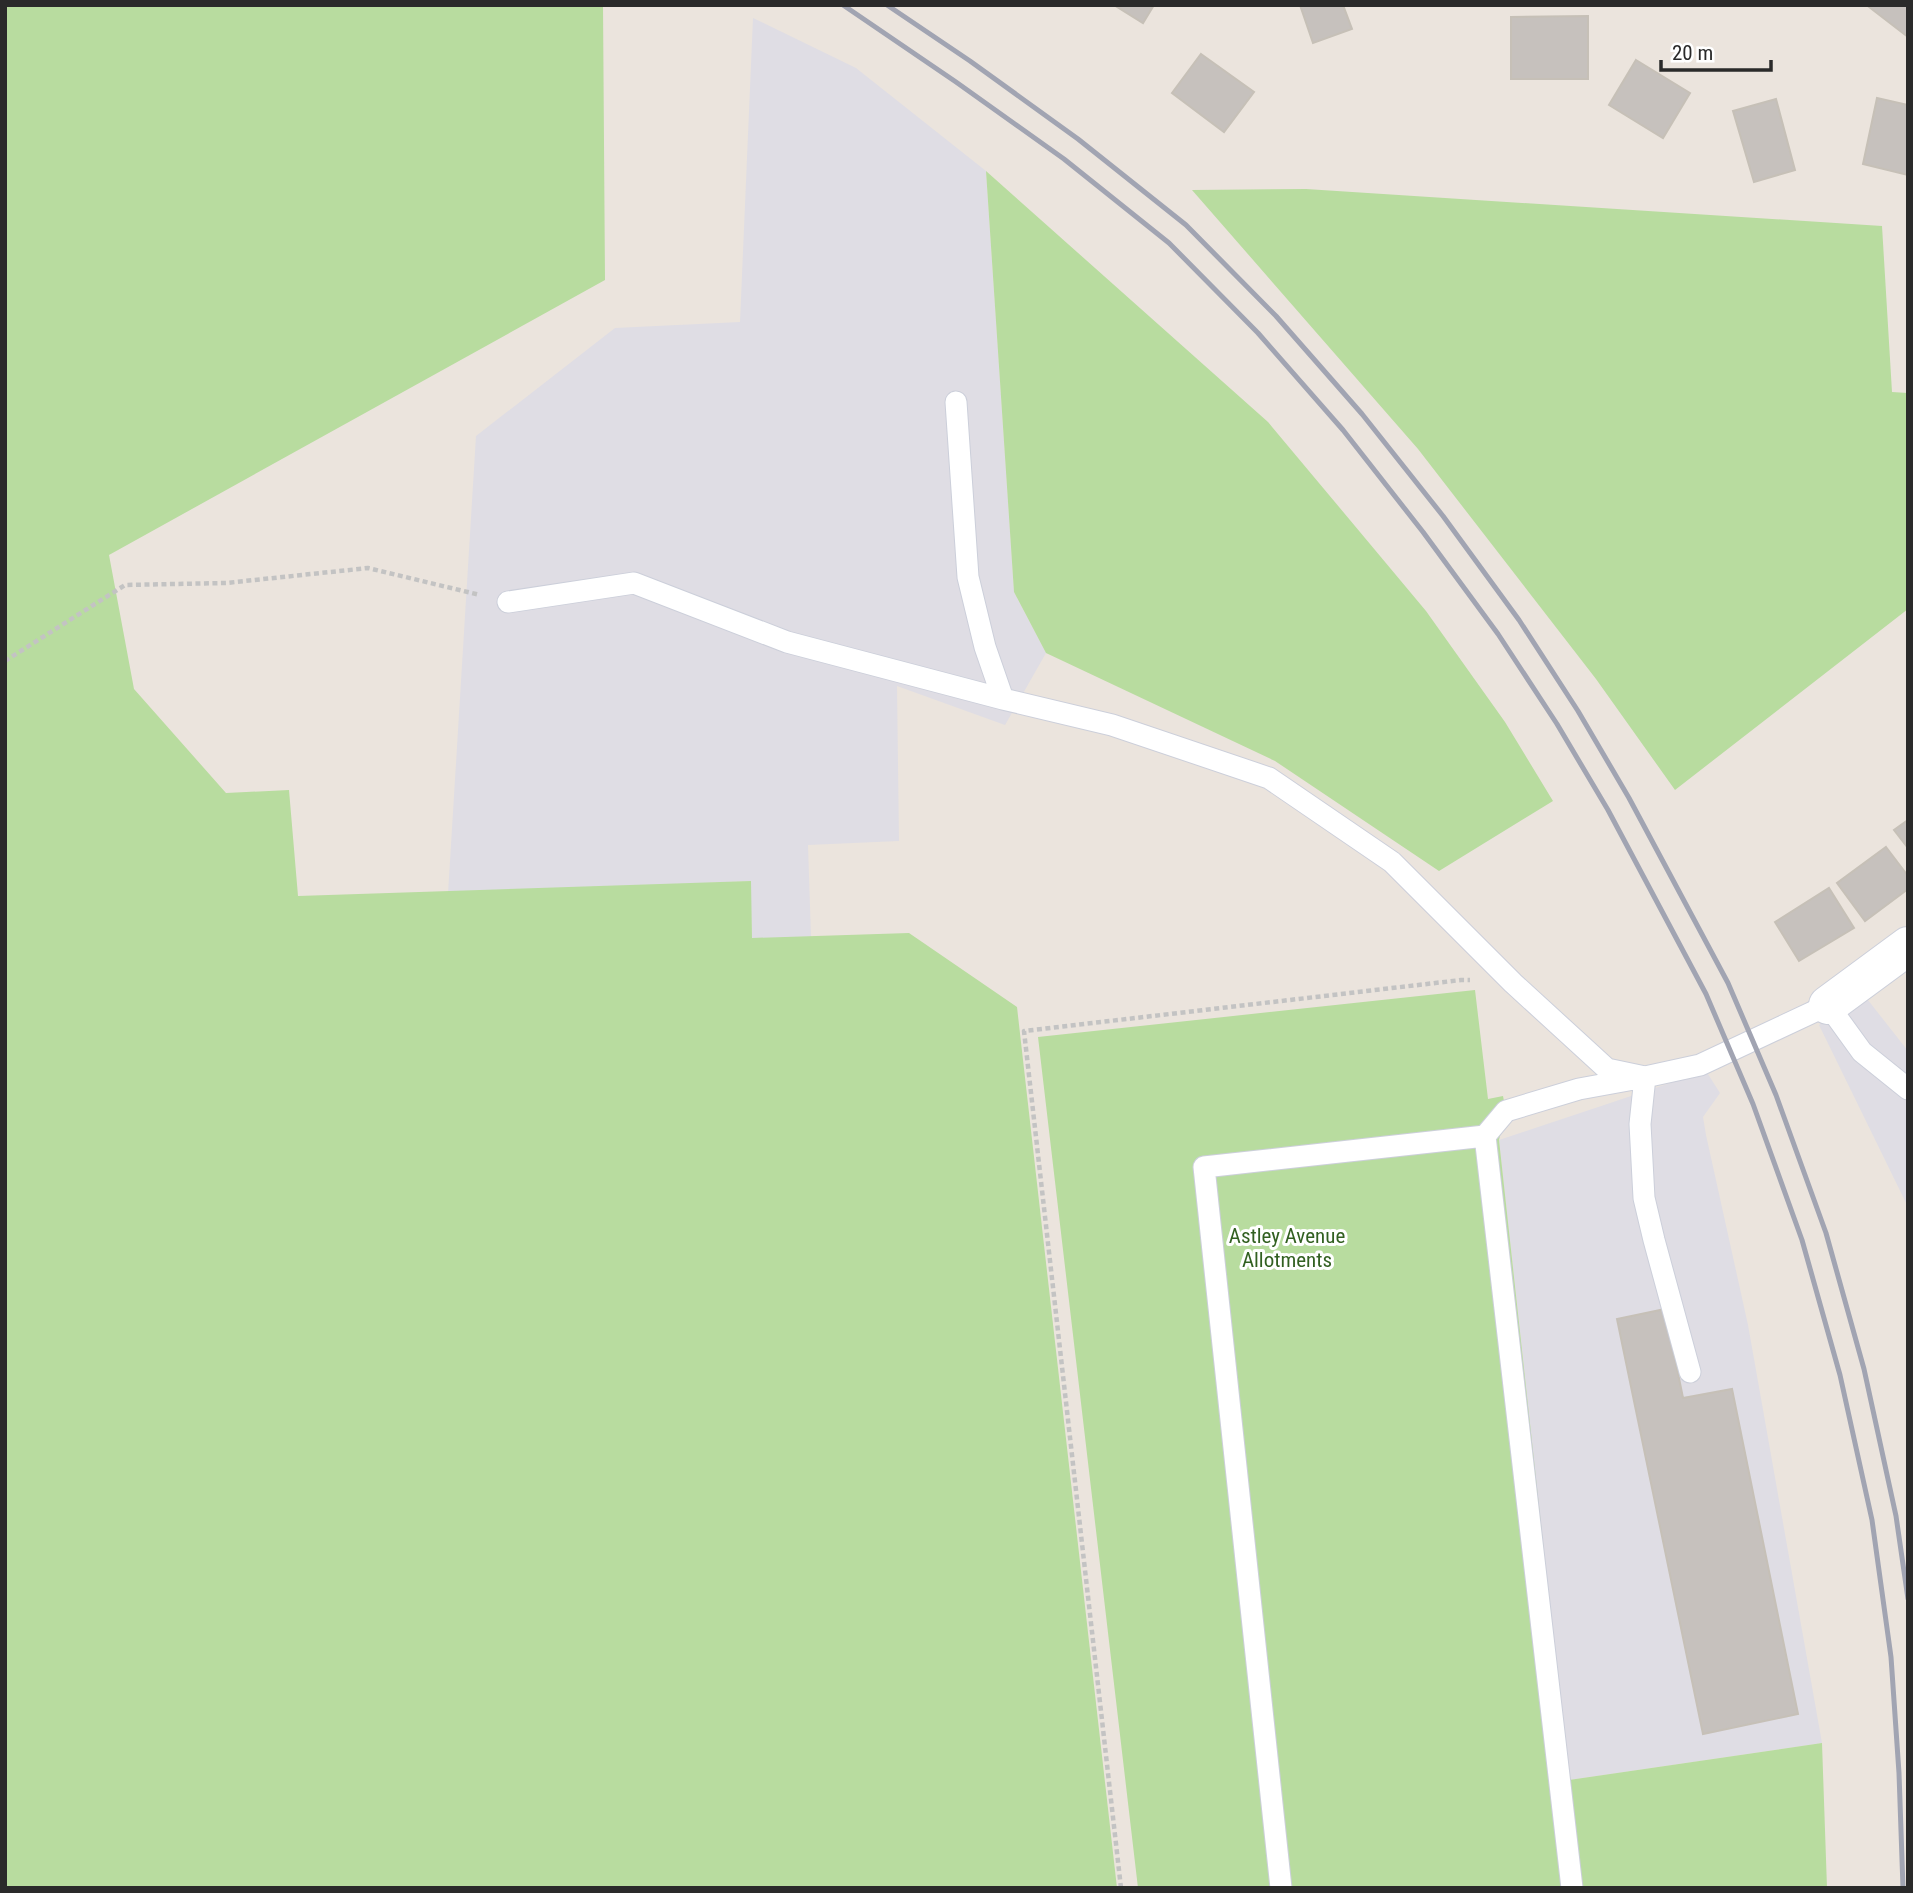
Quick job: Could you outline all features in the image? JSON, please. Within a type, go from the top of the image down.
[{"type":"street","points":[[1828,1004],[1908,946]]},
{"type":"lane","points":[[957,402],[968,577],[985,647],[1003,699]]},
{"type":"lane","points":[[508,602],[634,583],[787,642],[1112,725],[1269,778],[1392,862],[1513,983],[1607,1069],[1645,1077]]},
{"type":"lane","points":[[1281,1888],[1204,1167],[1485,1136],[1506,1111],[1579,1089],[1700,1065],[1828,1004],[1863,1052],[1908,1089]]},
{"type":"lane","points":[[1645,1077],[1640,1124],[1644,1198],[1690,1372]]},
{"type":"lane","points":[[1485,1136],[1572,1888]]},
{"type":"path","points":[[5,661],[125,585],[226,583],[368,568],[508,602]]},
{"type":"path","points":[[1121,1888],[1024,1031],[1461,980],[1513,983]]},
{"type":"shaded area","points":[[753,18],[856,68],[986,171],[1014,592],[1046,653],[1005,725],[897,686],[899,841],[808,845],[811,937],[752,939],[750,881],[448,894],[476,436],[615,328],[740,322]]},
{"type":"shaded area","points":[[1864,995],[1908,1051],[1908,1207],[1819,1025]]},
{"type":"shaded area","points":[[1706,1071],[1720,1093],[1703,1117],[1706,1135],[1748,1325],[1822,1743],[1569,1780],[1499,1140]]},
{"type":"green space","points":[[5,5],[603,5],[605,280],[109,555],[134,689],[226,793],[289,790],[298,896],[751,881],[752,938],[909,933],[1017,1007],[1117,1888],[5,1888]]},
{"type":"green space","points":[[986,171],[1268,422],[1426,611],[1505,722],[1553,801],[1439,871],[1275,761],[1046,653],[1014,592]]},
{"type":"green space","points":[[1306,189],[1882,226],[1892,392],[1908,393],[1908,609],[1675,790],[1596,679],[1418,449],[1192,190]]},
{"type":"green space","name":"Astley Avenue Allotments","points":[[1475,990],[1488,1099],[1503,1096],[1506,1111],[1499,1140],[1569,1780],[1822,1743],[1827,1888],[1138,1888],[1038,1037]]},
{"type":"building","points":[[1114,5],[1154,5],[1143,23]]},
{"type":"building","points":[[1300,5],[1343,5],[1352,29],[1313,43]]},
{"type":"building","points":[[1908,5],[1908,37],[1869,7]]},
{"type":"building","points":[[1588,16],[1588,79],[1511,79],[1511,17]]},
{"type":"building","points":[[1201,54],[1254,92],[1224,132],[1172,93]]},
{"type":"building","points":[[1636,60],[1690,93],[1663,138],[1609,105]]},
{"type":"building","points":[[1877,98],[1908,105],[1908,175],[1863,164]]},
{"type":"building","points":[[1776,99],[1795,170],[1754,182],[1733,111]]},
{"type":"building","points":[[1908,820],[1908,848],[1894,830]]},
{"type":"building","points":[[1886,847],[1908,876],[1908,889],[1865,921],[1837,883]]},
{"type":"building","points":[[1829,888],[1854,928],[1799,961],[1775,922]]},
{"type":"building","points":[[1665,1309],[1683,1398],[1732,1389],[1798,1714],[1703,1734],[1617,1319]]},
{"type":"railway","points":[[843,5],[1064,159],[1169,243],[1258,333],[1343,430],[1498,634],[1557,724],[1608,810],[1706,994],[1753,1104],[1802,1240],[1840,1375],[1872,1520],[1891,1657],[1903,1888]]},
{"type":"railway","points":[[887,5],[1078,139],[1186,225],[1276,316],[1362,414],[1443,516],[1519,620],[1578,711],[1629,798],[1728,983],[1776,1095],[1826,1233],[1864,1369],[1896,1516],[1908,1599]]}]
